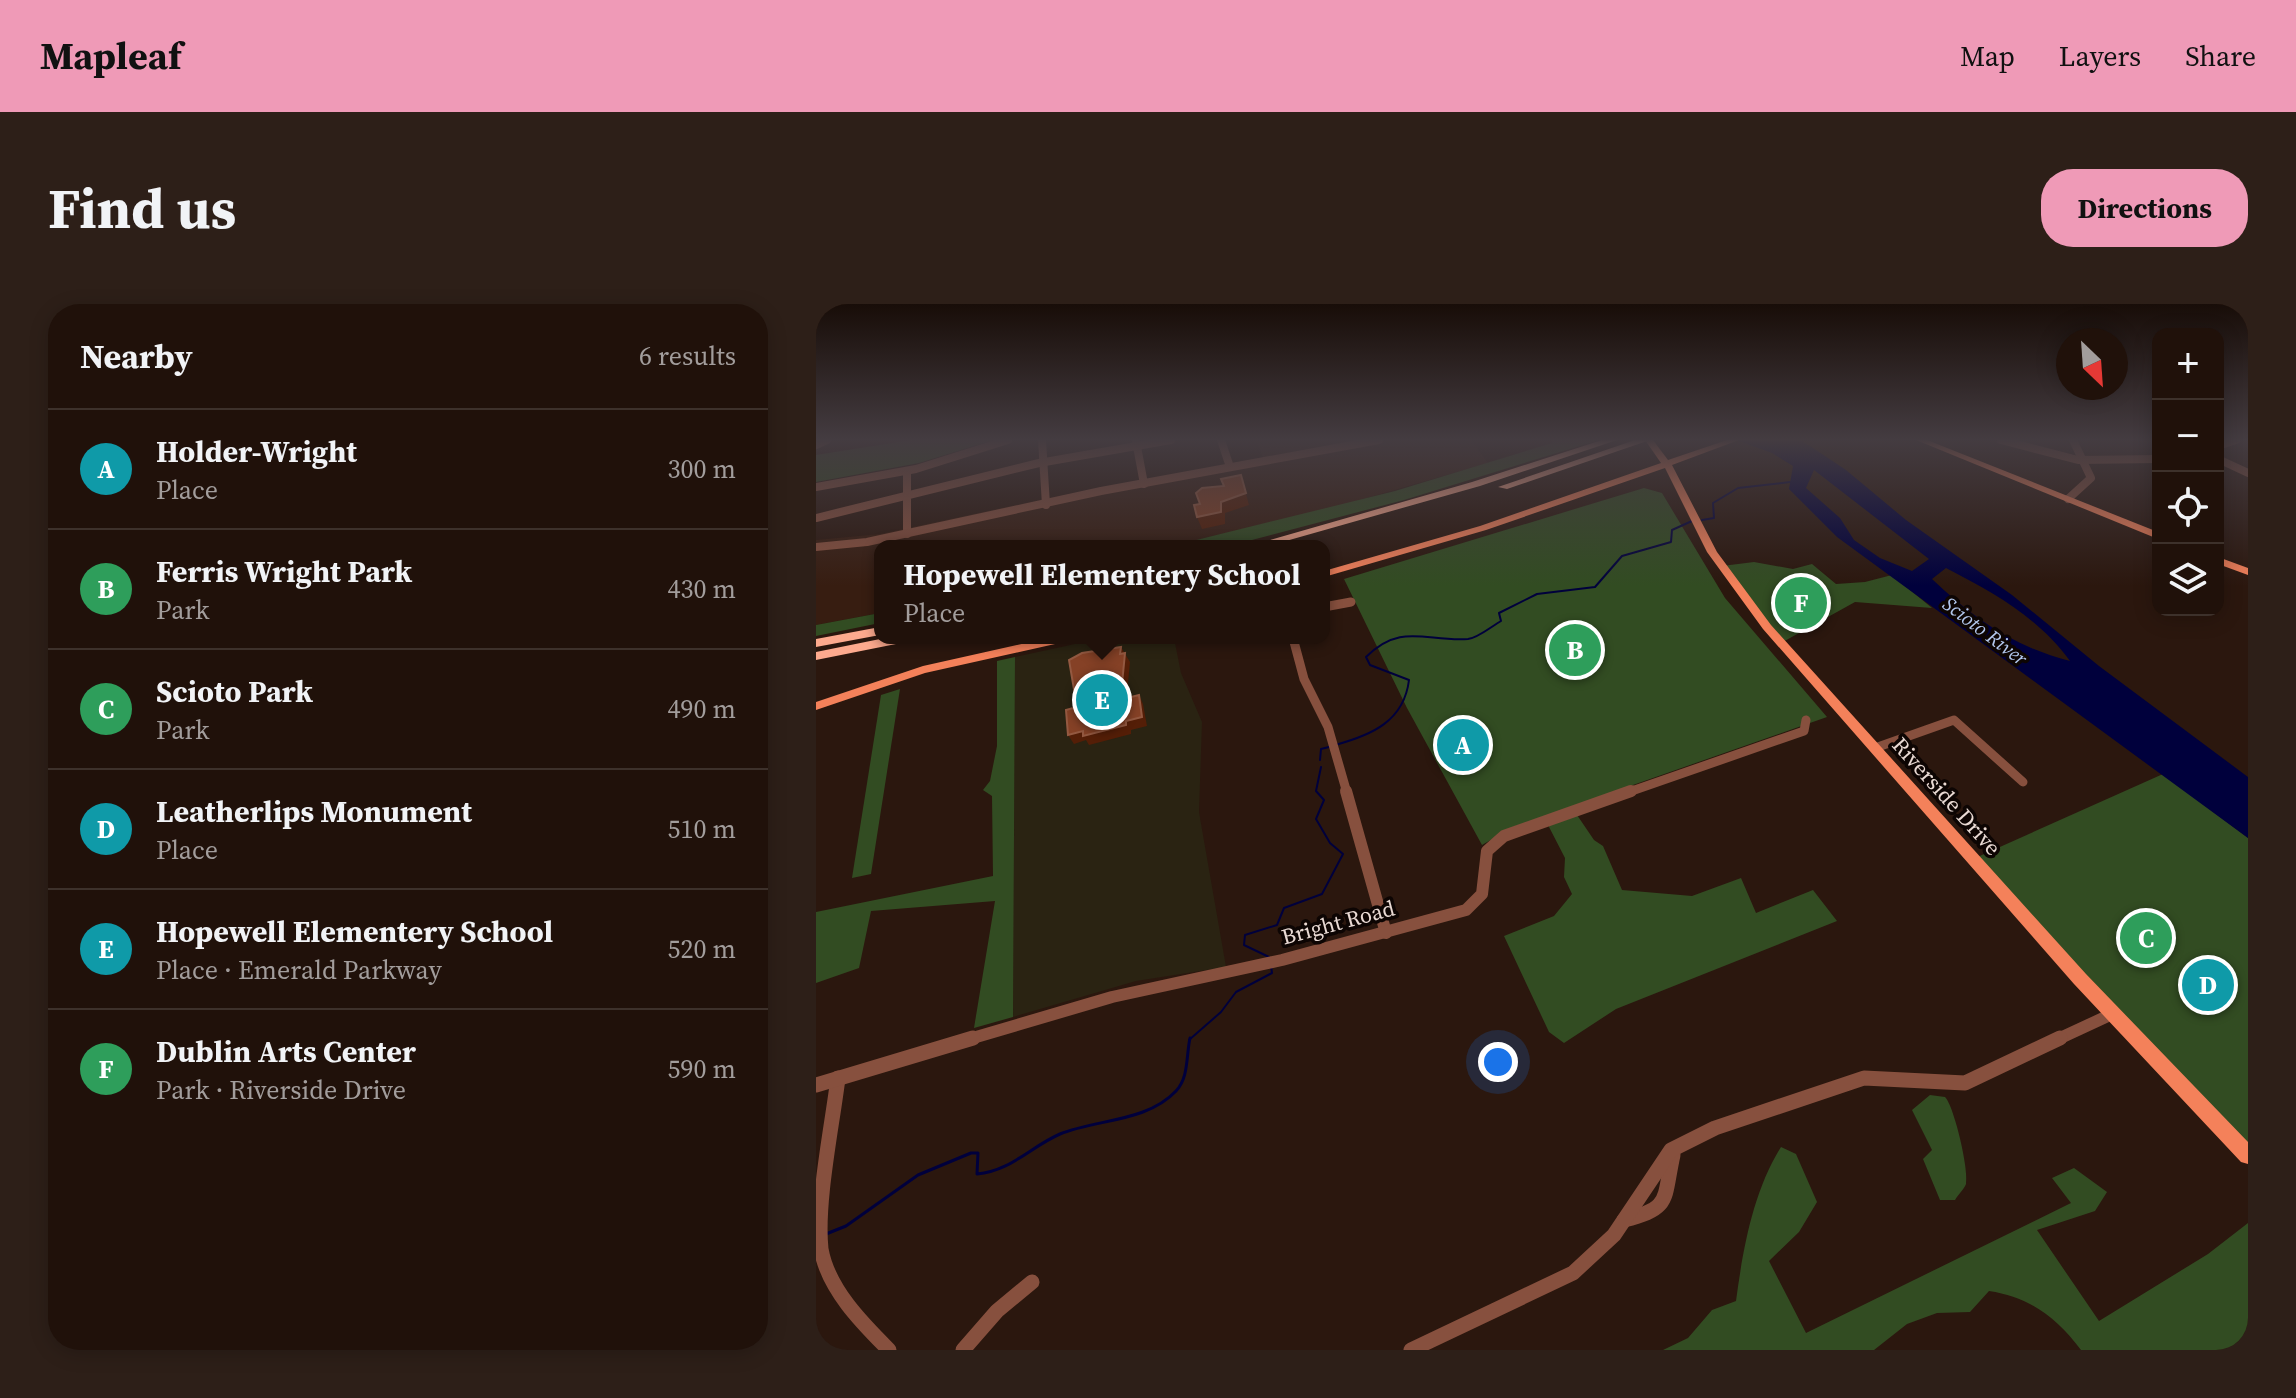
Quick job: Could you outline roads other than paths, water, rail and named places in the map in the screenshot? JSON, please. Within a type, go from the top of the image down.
[{"type":"highway","points":[[1276,540],[1459,489]]},
{"type":"highway","points":[[1319,540],[1496,489]]},
{"type":"highway","points":[[816,643],[874,632]]},
{"type":"highway","points":[[816,656],[876,644]]},
{"type":"main road","points":[[1330,569],[1483,528],[1592,489]]},
{"type":"main road","name":"Riverside Drive","points":[[1680,489],[1712,552],[1743,598],[2112,1014],[2248,1155]]},
{"type":"main road","points":[[2042,489],[2152,534]]},
{"type":"main road","points":[[2224,562],[2248,572]]},
{"type":"main road","points":[[816,699],[923,663],[1007,644]]},
{"type":"main road","points":[[816,706],[923,670],[1038,644]]},
{"type":"street","points":[[907,534],[908,489]]},
{"type":"street","points":[[816,518],[937,489]]},
{"type":"street","points":[[1045,489],[1046,505]]},
{"type":"street","points":[[875,540],[1122,489]]},
{"type":"street","points":[[2068,499],[2080,489]]},
{"type":"street","points":[[816,547],[874,540]]},
{"type":"street","points":[[1330,606],[1351,602]]},
{"type":"street","points":[[1295,644],[1304,679],[1333,744],[1386,933]]},
{"type":"street","name":"Bright Road","points":[[816,1085],[1112,997],[1258,966],[1466,910],[1476,902],[1485,885],[1487,851],[1504,836],[1804,731],[1806,720]]},
{"type":"street","points":[[1875,748],[1954,720],[2023,782]]},
{"type":"street","points":[[1411,1350],[1573,1273],[1601,1249],[1674,1149],[1725,1125],[1864,1078],[1965,1083],[2112,1014]]},
{"type":"street","points":[[838,1078],[820,1236],[852,1315],[889,1350]]},
{"type":"street","points":[[1623,1220],[1653,1213],[1662,1206],[1667,1170],[1674,1149]]},
{"type":"street","points":[[963,1350],[997,1311],[1032,1282]]},
{"type":"water","name":"Scioto River","points":[[1789,489],[1807,489],[1840,518],[1854,540],[1880,558],[1912,571],[1929,559],[1838,489],[1869,489],[1906,520],[2012,595],[2099,666],[2248,777],[2248,838],[1837,537]],"holes":[[[1946,568],[1998,597],[2044,631],[2070,661],[2031,648],[1995,629],[1932,579]]]},
{"type":"waterway","points":[[1702,520],[1714,518],[1713,503],[1737,489]]},
{"type":"waterway","points":[[1335,745],[1373,731],[1401,706],[1409,680],[1370,665],[1366,657],[1379,646],[1391,640],[1414,636],[1472,638],[1501,621],[1499,613],[1537,594],[1595,587],[1622,556],[1671,542],[1672,530],[1692,521]]},
{"type":"waterway","points":[[1320,760],[1321,749],[1329,747]]},
{"type":"waterway","points":[[1269,957],[1244,945],[1245,935],[1277,925],[1284,908],[1322,894],[1343,854],[1330,843],[1316,819],[1324,800],[1316,791],[1321,767]]},
{"type":"waterway","points":[[1190,1039],[1221,1012],[1236,992],[1272,973],[1271,966]]},
{"type":"waterway","points":[[826,1234],[846,1226],[918,1175],[971,1153],[978,1153],[977,1174],[989,1172],[1060,1134],[1151,1109],[1180,1085],[1190,1039]]},
{"type":"place","name":"Dublin Arts Center","points":[[1801,603]]},
{"type":"place","name":"Ferris Wright Park","points":[[1575,650]]},
{"type":"place","name":"Hopewell Elementery School","points":[[1102,700]]},
{"type":"place","name":"Holder-Wright","points":[[1463,745]]},
{"type":"place","name":"Scioto Park","points":[[2146,938]]},
{"type":"place","name":"Leatherlips Monument","points":[[2208,985]]}]
